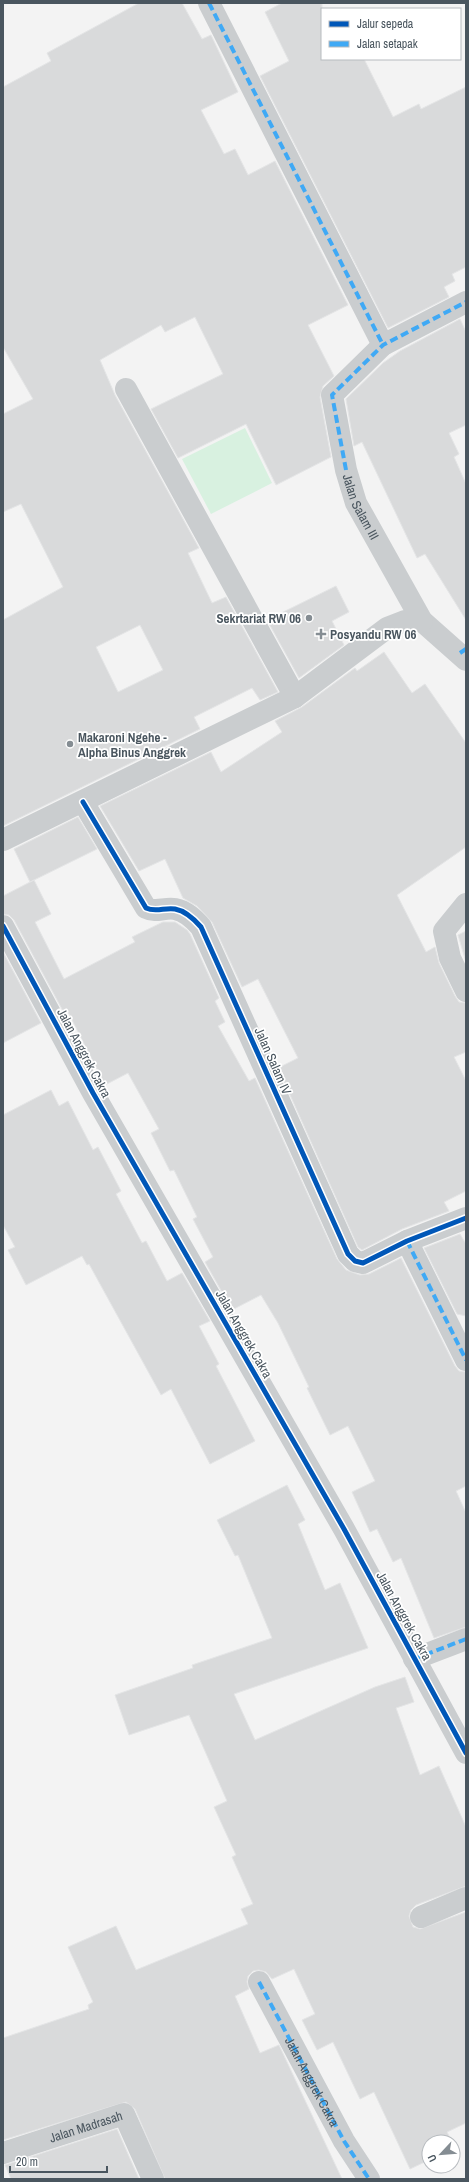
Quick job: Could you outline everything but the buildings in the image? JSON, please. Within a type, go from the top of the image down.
[{"type":"street","points":[[209,3],[383,345]]},
{"type":"street","name":"Jalan Salam III","points":[[422,621],[356,503],[346,470],[332,395],[383,345],[466,302]]},
{"type":"street","points":[[126,389],[295,697]]},
{"type":"street","points":[[3,840],[84,802],[295,697],[387,628],[405,621],[422,621],[464,654]]},
{"type":"street","name":"Jalan Salam IV","points":[[84,802],[146,908],[152,911],[174,908],[190,916],[201,927],[348,1254],[355,1261],[363,1263],[406,1241],[466,1218]]},
{"type":"street","points":[[466,904],[444,931],[450,958],[466,991]]},
{"type":"street","name":"Jalan Anggrek Cakra","points":[[3,926],[93,1093],[340,1522],[466,1753]]},
{"type":"street","points":[[406,1241],[466,1360]]},
{"type":"street","points":[[414,1659],[466,1639]]},
{"type":"street","points":[[421,1918],[466,1898]]},
{"type":"street","name":"Jalan Anggrek Cakra","points":[[260,1982],[344,2141],[369,2179]]},
{"type":"street","name":"Jalan Madrasah","points":[[3,2153],[124,2114],[153,2179]]},
{"type":"green space","points":[[245,428],[272,483],[211,514],[182,459]]},
{"type":"marked path","points":[[209,3],[383,345]]},
{"type":"marked path","points":[[346,470],[332,395],[383,345],[466,302]]},
{"type":"marked path","points":[[460,653],[466,649]]},
{"type":"marked path","points":[[407,1241],[466,1360]]},
{"type":"marked path","points":[[414,1659],[466,1639]]},
{"type":"marked path","points":[[259,1982],[344,2141],[369,2179]]},
{"type":"cycle path","points":[[83,802],[146,908],[153,910],[179,910],[190,916],[201,927],[348,1254],[355,1261],[363,1263],[407,1241],[466,1218]]},
{"type":"cycle path","points":[[3,926],[93,1093],[344,1529],[466,1753]]},
{"type":"place","name":"Sekrtariat RW 06","points":[[309,618]]},
{"type":"place","name":"Posyandu RW 06","points":[[321,634]]},
{"type":"place","name":"Makaroni Ngehe - Alpha Binus Anggrek","points":[[70,744]]}]
